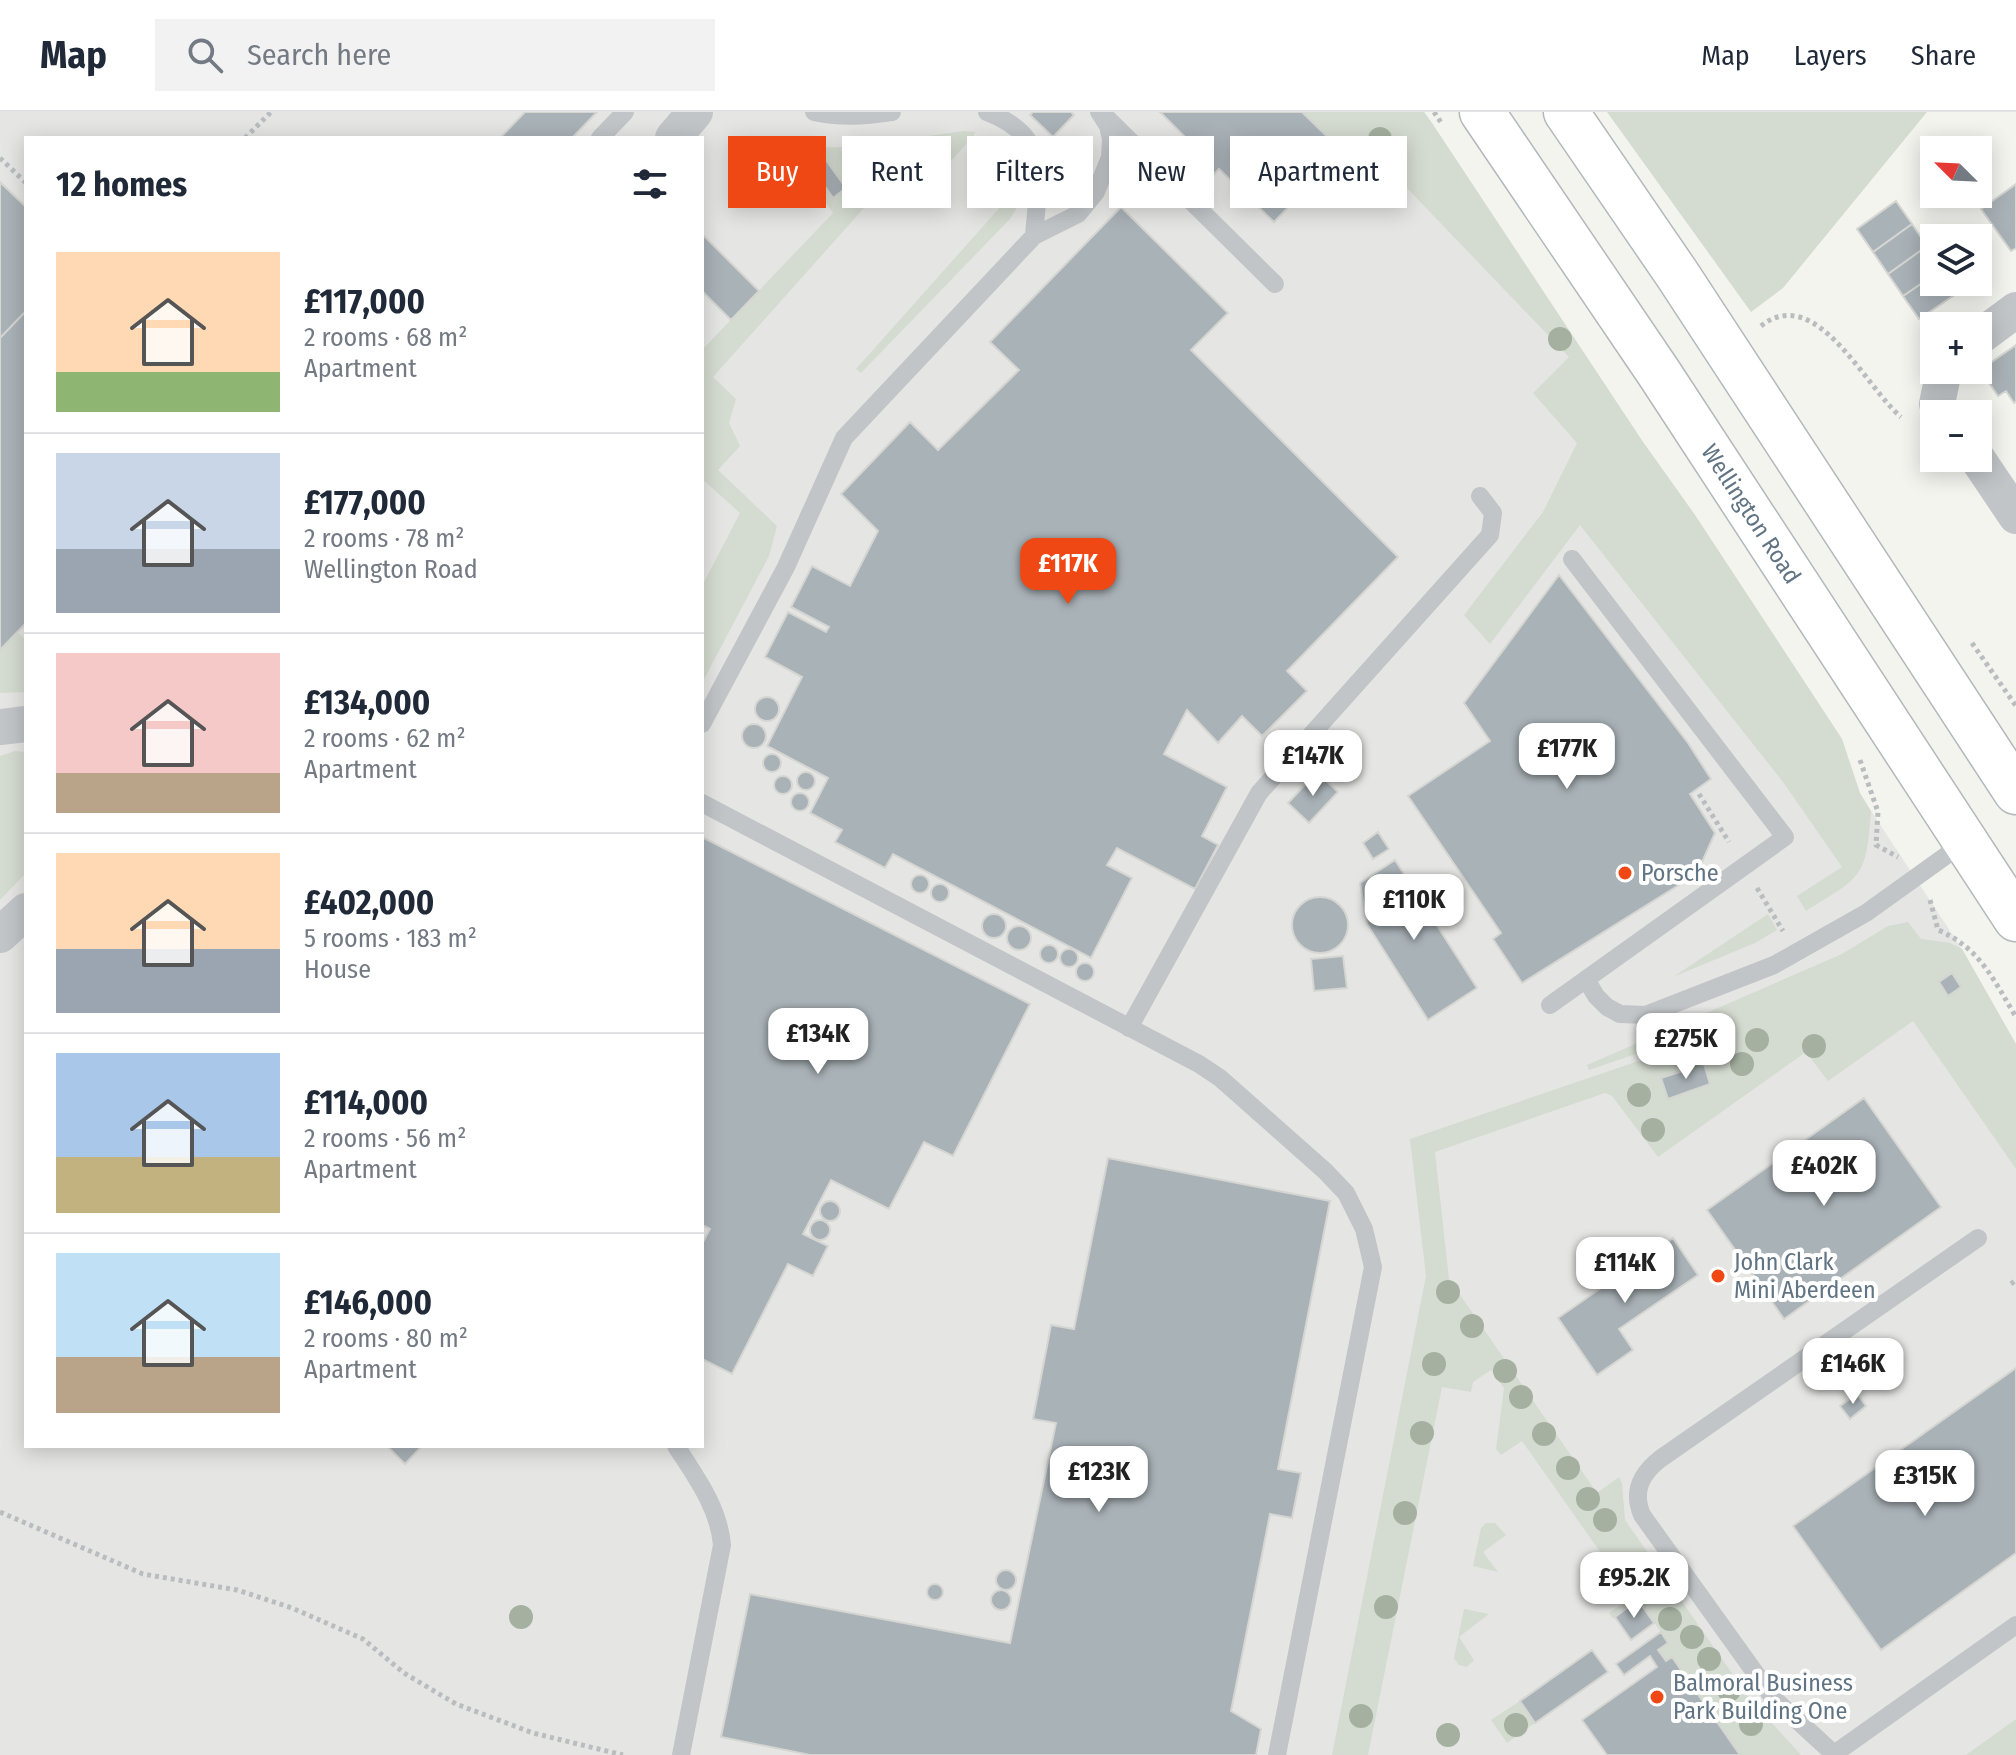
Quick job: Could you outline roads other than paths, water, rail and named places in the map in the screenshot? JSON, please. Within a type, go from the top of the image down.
[{"type":"main road","name":"Wellington Road","points":[[1482,112],[1659,373],[2016,919]]},
{"type":"main road","points":[[1566,112],[2016,792]]},
{"type":"street","points":[[675,136],[695,112]]},
{"type":"street","points":[[1992,328],[2016,310]]},
{"type":"street","points":[[1986,472],[2016,516]]},
{"type":"street","points":[[0,727],[24,724]]},
{"type":"street","points":[[0,935],[24,913]]},
{"type":"lane","points":[[602,136],[625,112]]},
{"type":"lane","points":[[814,112],[835,117],[861,117],[892,112]]},
{"type":"lane","points":[[987,112],[1016,126],[1034,151],[1039,173],[1034,236]]},
{"type":"lane","points":[[704,720],[786,567],[825,474],[844,438],[1034,236],[1078,214],[1096,192],[1110,157],[1108,126],[1100,112]]},
{"type":"lane","points":[[1100,112],[1275,284]]},
{"type":"lane","points":[[1129,1028],[1259,793],[1490,535],[1493,513],[1480,496]]},
{"type":"lane","points":[[1550,1005],[1785,837],[1572,559]]},
{"type":"lane","points":[[704,804],[1199,1064],[1220,1078],[1325,1171],[1351,1202],[1364,1229],[1373,1267],[1277,1755]]},
{"type":"lane","points":[[1586,979],[1607,1007],[1620,1014],[1646,1015],[1774,965],[1866,913],[1967,841]]},
{"type":"lane","points":[[1978,1238],[1660,1459],[1643,1474],[1637,1497],[1642,1515],[1766,1689],[1783,1709],[1834,1755],[2016,1625]]},
{"type":"lane","points":[[677,1448],[719,1521],[722,1545],[681,1755]]},
{"type":"place","name":"Porsche","points":[[1625,873]]},
{"type":"place","name":"John Clark Mini Aberdeen","points":[[1718,1276]]},
{"type":"place","name":"Balmoral Business Park Building One","points":[[1657,1697]]}]
